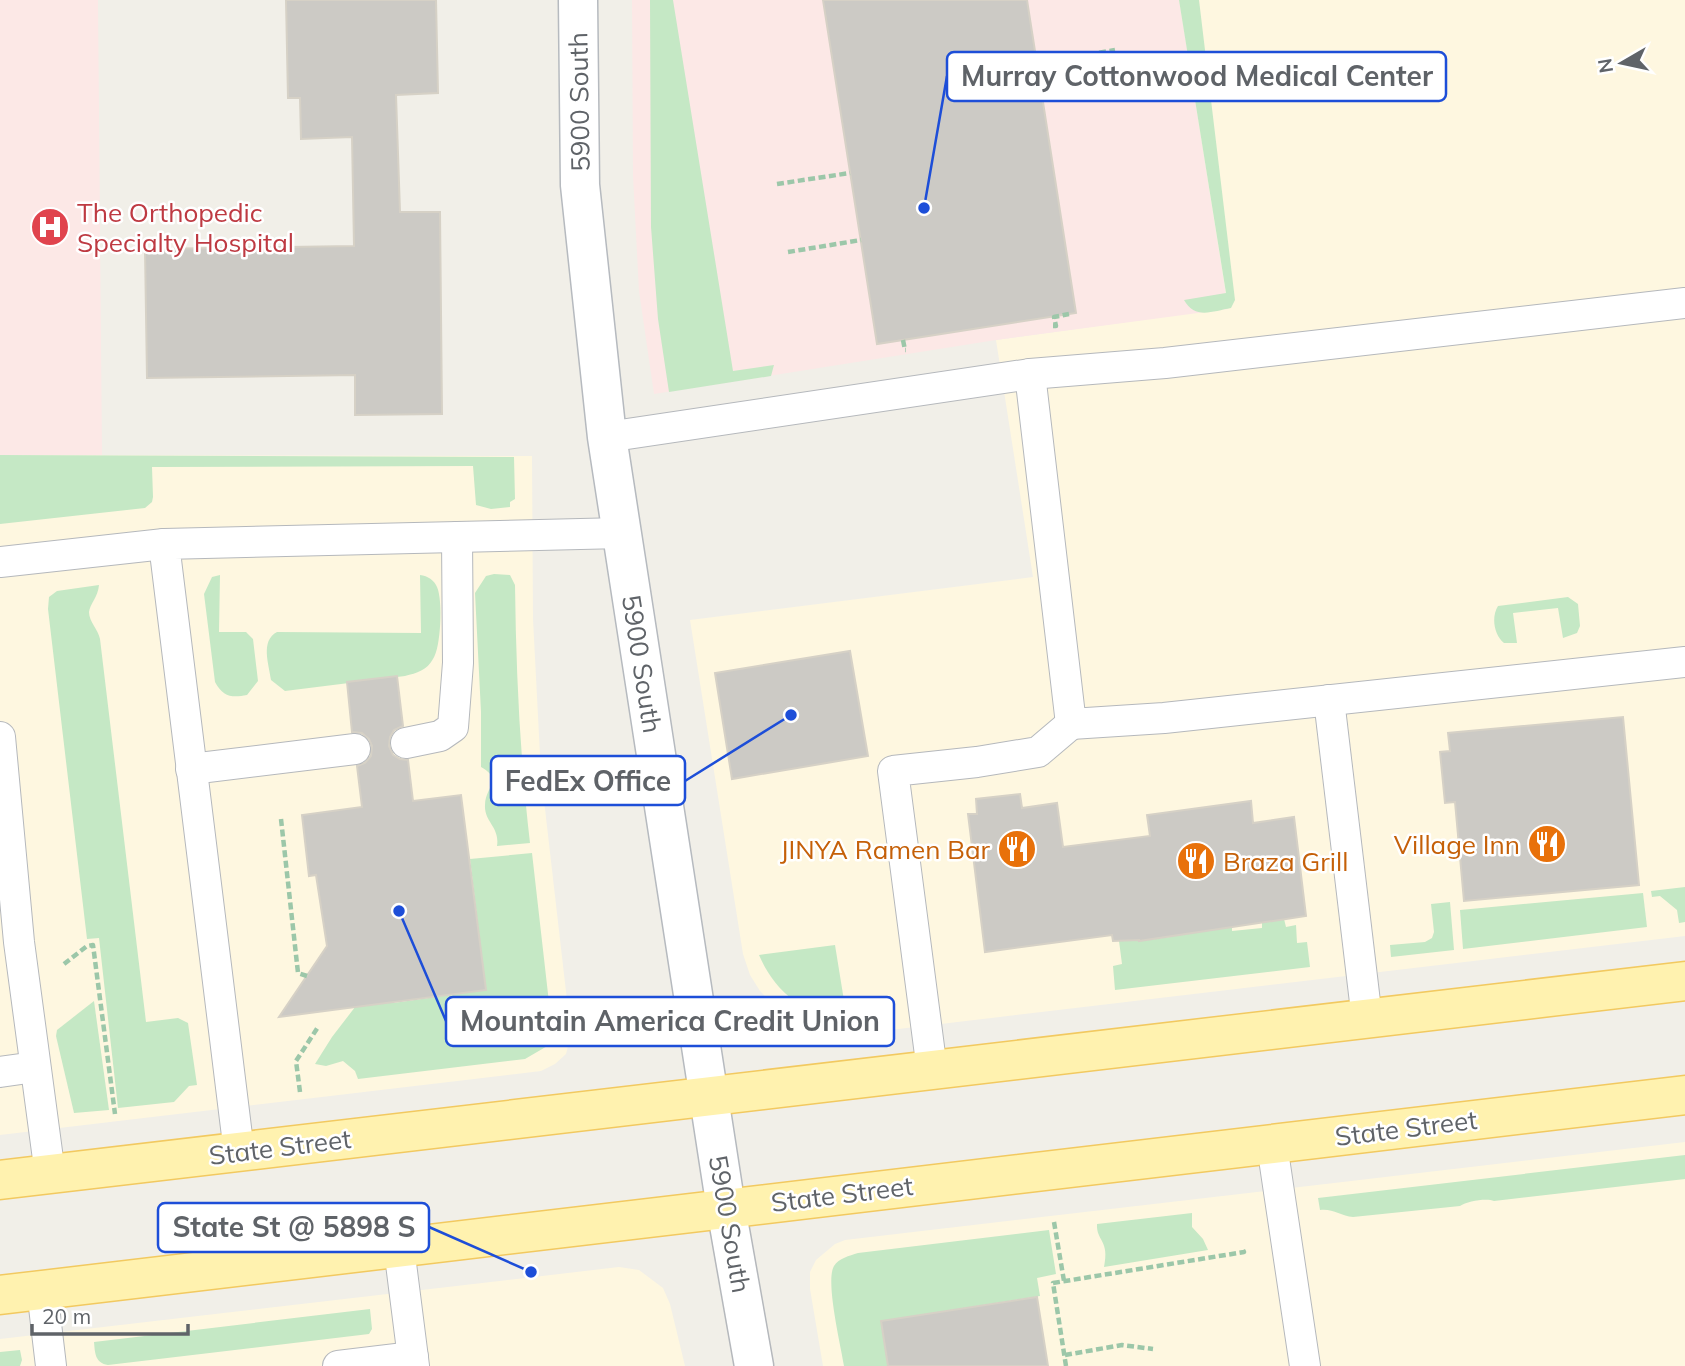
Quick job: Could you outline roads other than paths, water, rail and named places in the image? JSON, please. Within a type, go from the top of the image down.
[{"type":"main road","name":"5900 South","points":[[578,0],[580,185],[607,437],[726,1208],[754,1366]]},
{"type":"main road","name":"State Street","points":[[0,1180],[1685,981]]},
{"type":"main road","name":"State Street","points":[[0,1295],[1685,1094]]},
{"type":"lane","points":[[607,437],[1030,374],[1166,363],[1685,303]]},
{"type":"lane","points":[[1030,374],[1071,724]]},
{"type":"lane","points":[[0,562],[164,544],[622,533]]},
{"type":"lane","points":[[405,743],[440,736],[453,727],[458,663],[457,537]]},
{"type":"lane","points":[[164,544],[239,1152]]},
{"type":"lane","points":[[932,1070],[893,771],[1038,752],[1071,724],[1164,718],[1685,662]]},
{"type":"lane","points":[[1329,700],[1367,1018]]},
{"type":"lane","points":[[0,737],[19,942],[50,1174]]},
{"type":"lane","points":[[191,769],[355,749]]},
{"type":"lane","points":[[0,914],[19,942]]},
{"type":"lane","points":[[0,1072],[34,1067]]},
{"type":"lane","points":[[1272,1145],[1305,1366]]},
{"type":"lane","points":[[347,1365],[414,1361],[399,1248]]},
{"type":"lane","points":[[42,1290],[51,1366]]},
{"type":"place","name":"Murray Cottonwood Medical Center","points":[[924,208]]},
{"type":"place","name":"The Orthopedic Specialty Hospital","points":[[50,227]]},
{"type":"place","name":"FedEx Office","points":[[791,715]]},
{"type":"place","name":"Village Inn","points":[[1547,844]]},
{"type":"place","name":"JINYA Ramen Bar","points":[[1017,849]]},
{"type":"place","name":"Braza Grill","points":[[1196,861]]},
{"type":"place","name":"Mountain America Credit Union","points":[[399,911]]},
{"type":"place","name":"State St @ 5898 S","points":[[531,1272]]}]
